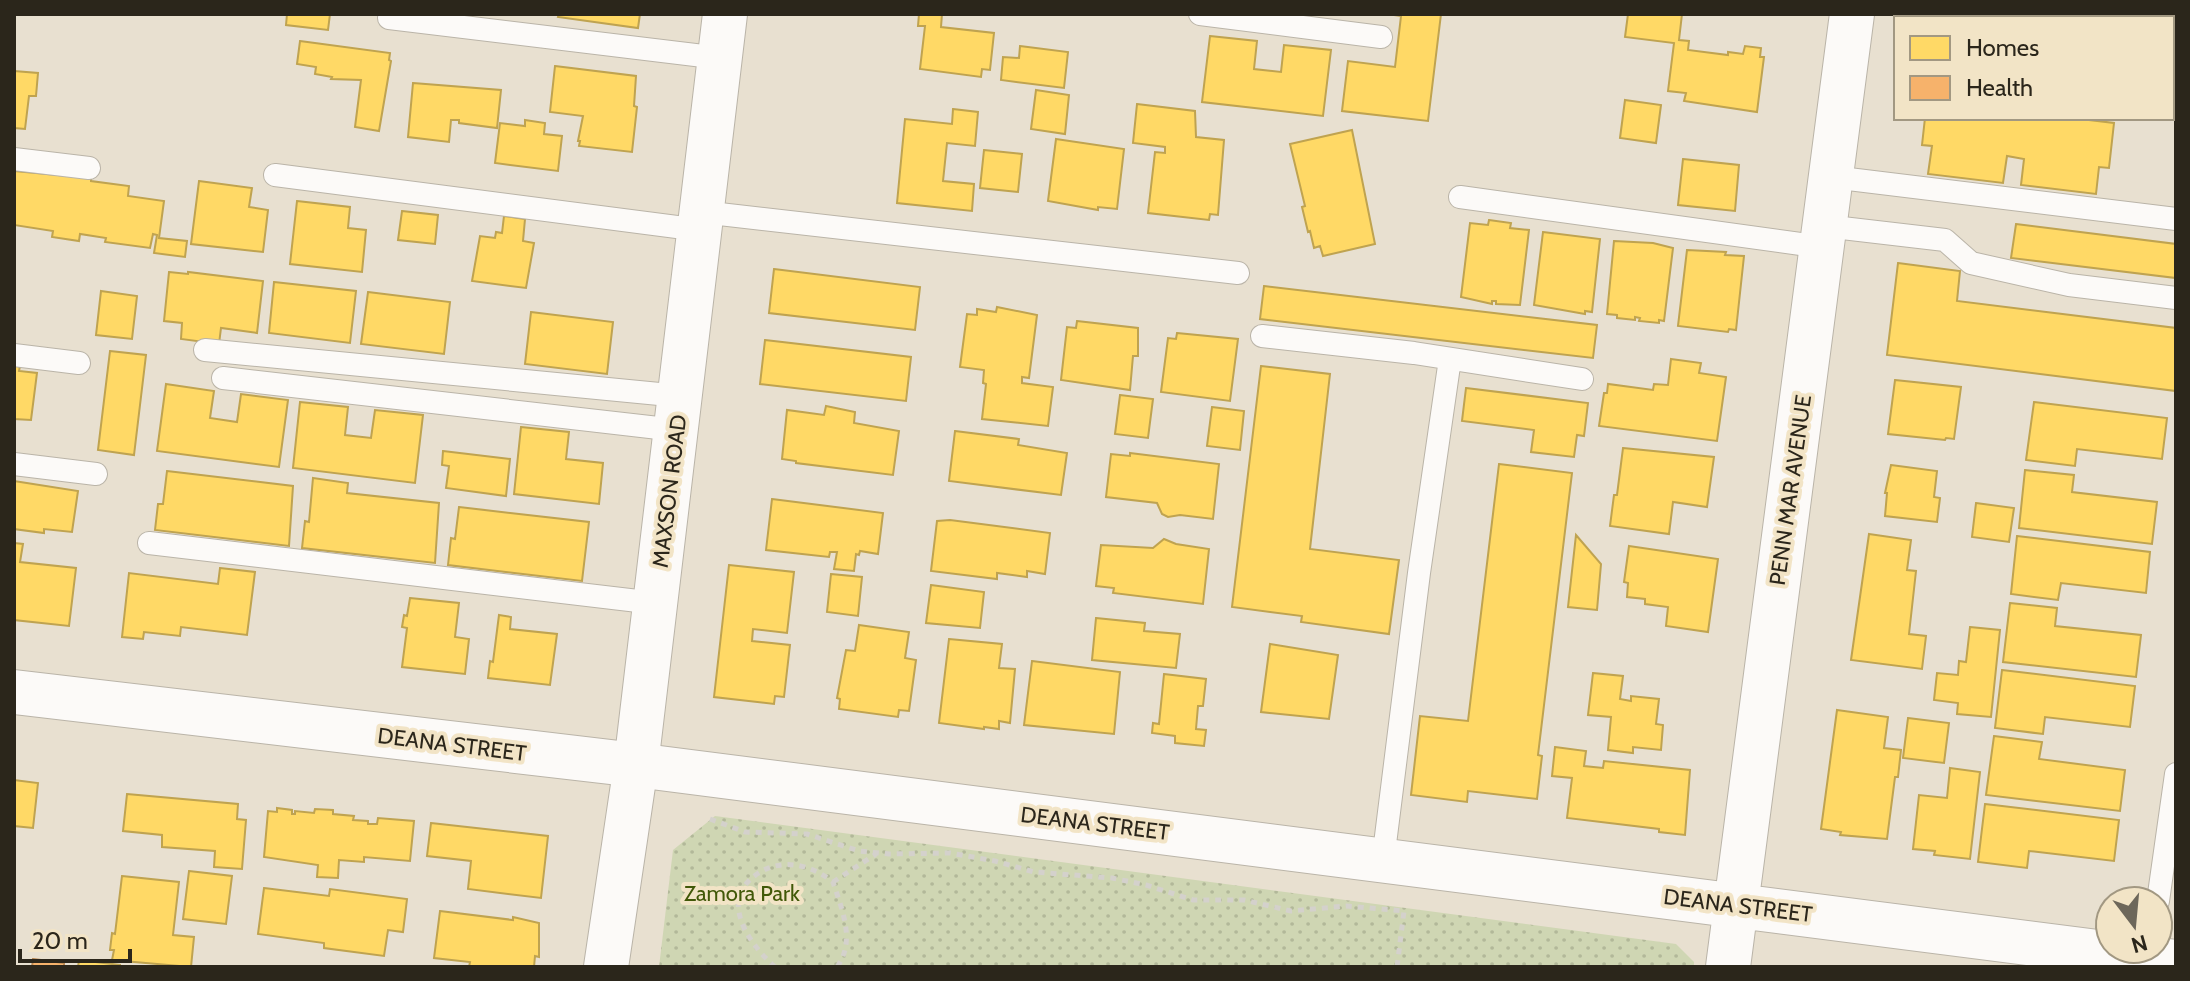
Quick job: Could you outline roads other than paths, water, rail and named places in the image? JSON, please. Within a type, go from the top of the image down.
[{"type":"street","name":"MAXSON ROAD","points":[[606,967],[636,765],[725,14]]},
{"type":"street","name":"PENN MAR AVENUE","points":[[1728,967],[1852,14]]},
{"type":"street","name":"DEANA STREET","points":[[14,692],[636,765],[1383,860],[1735,905],[2066,958],[2094,958]]},
{"type":"lane","points":[[1200,14],[1381,37]]},
{"type":"lane","points":[[389,18],[720,58]]},
{"type":"lane","points":[[14,159],[89,168]]},
{"type":"lane","points":[[275,175],[701,221],[1238,273]]},
{"type":"lane","points":[[1832,177],[2176,219]]},
{"type":"lane","points":[[1460,197],[1824,236],[1945,240],[1971,263],[2069,285],[2176,298]]},
{"type":"lane","points":[[1262,336],[1582,379]]},
{"type":"lane","points":[[205,350],[678,413]]},
{"type":"lane","points":[[14,355],[79,363]]},
{"type":"lane","points":[[1383,860],[1450,359]]},
{"type":"lane","points":[[223,378],[678,413]]},
{"type":"lane","points":[[14,464],[96,474]]},
{"type":"lane","points":[[149,543],[655,603]]},
{"type":"lane","points":[[2160,885],[2176,774]]},
{"type":"park label","name":"Zamora Park","points":[[742,893]]}]
